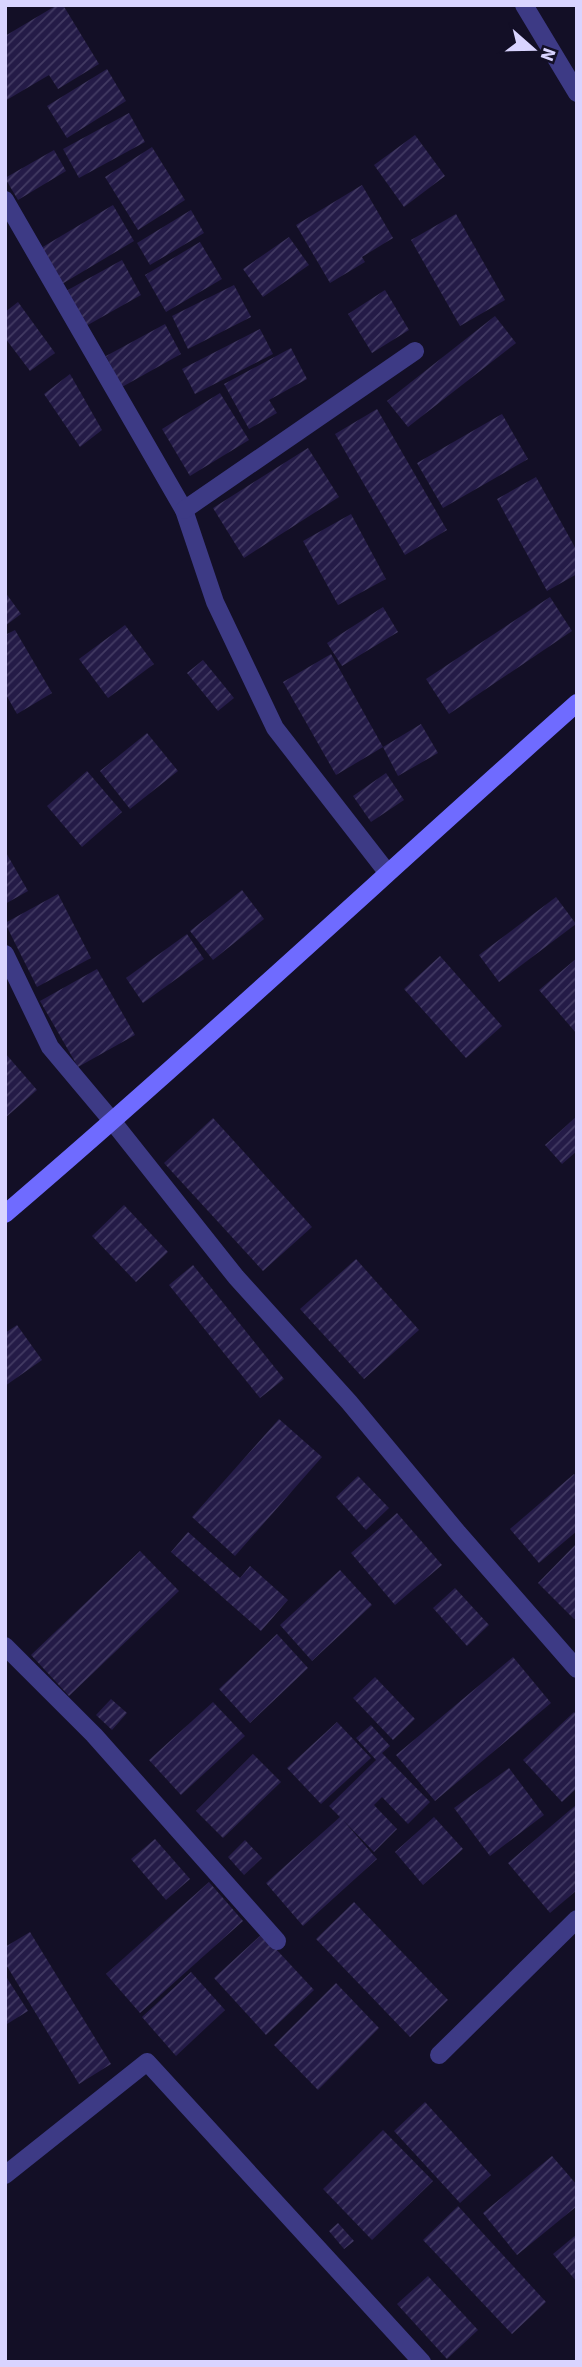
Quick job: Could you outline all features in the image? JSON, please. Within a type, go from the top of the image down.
[{"type":"street","points":[[524,5],[577,93]]},
{"type":"street","points":[[5,200],[184,510],[215,602],[275,727],[387,872]]},
{"type":"street","points":[[184,510],[415,351]]},
{"type":"street","points":[[5,1214],[113,1122],[577,703]]},
{"type":"street","points":[[5,954],[50,1047],[236,1277],[349,1402],[458,1533],[577,1668]]},
{"type":"street","points":[[5,1646],[94,1735],[277,1941]]},
{"type":"street","points":[[439,2056],[577,1919]]},
{"type":"street","points":[[5,2175],[147,2062],[422,2362]]},
{"type":"building","points":[[57,5],[63,5],[99,64],[58,89],[49,75],[5,101],[5,36]]},
{"type":"building","points":[[107,69],[126,101],[67,138],[47,106]]},
{"type":"building","points":[[129,113],[145,142],[79,178],[63,149]]},
{"type":"building","points":[[415,135],[445,176],[404,207],[374,165]]},
{"type":"building","points":[[152,147],[185,200],[138,230],[105,177]]},
{"type":"building","points":[[54,150],[66,171],[18,200],[5,178]]},
{"type":"building","points":[[362,185],[393,238],[362,257],[365,262],[330,283],[296,225]]},
{"type":"building","points":[[113,205],[134,241],[62,284],[41,248]]},
{"type":"building","points":[[191,210],[204,233],[150,265],[137,243]]},
{"type":"building","points":[[456,214],[505,300],[460,326],[411,240]]},
{"type":"building","points":[[289,237],[309,265],[263,297],[243,269]]},
{"type":"building","points":[[200,242],[222,279],[166,312],[145,275]]},
{"type":"building","points":[[122,260],[141,295],[86,326],[66,291]]},
{"type":"building","points":[[234,285],[251,317],[188,349],[172,316]]},
{"type":"building","points":[[385,290],[409,330],[372,353],[348,314]]},
{"type":"building","points":[[18,302],[55,353],[30,371],[5,338],[5,312]]},
{"type":"building","points":[[495,316],[516,343],[408,427],[387,401]]},
{"type":"building","points":[[165,324],[181,354],[122,387],[106,356]]},
{"type":"building","points":[[260,329],[273,354],[195,394],[182,369]]},
{"type":"building","points":[[291,348],[307,379],[269,400],[277,413],[249,429],[224,384]]},
{"type":"building","points":[[70,374],[102,430],[80,447],[44,394]]},
{"type":"building","points":[[220,393],[249,440],[190,476],[162,429]]},
{"type":"building","points":[[377,409],[447,530],[405,555],[335,434]]},
{"type":"building","points":[[502,414],[528,459],[443,508],[417,463]]},
{"type":"building","points":[[308,448],[339,497],[244,558],[213,508]]},
{"type":"building","points":[[536,477],[577,551],[577,574],[547,591],[497,499]]},
{"type":"building","points":[[351,514],[386,579],[338,605],[303,541]]},
{"type":"building","points":[[5,592],[21,614],[5,626]]},
{"type":"building","points":[[550,597],[572,631],[449,714],[426,679]]},
{"type":"building","points":[[383,607],[398,632],[342,666],[327,643]]},
{"type":"building","points":[[125,625],[154,664],[108,698],[79,659]]},
{"type":"building","points":[[15,630],[52,693],[17,714],[5,693],[5,635]]},
{"type":"building","points":[[331,654],[383,747],[336,775],[283,682]]},
{"type":"building","points":[[203,660],[234,698],[218,711],[187,673]]},
{"type":"building","points":[[421,724],[438,753],[398,776],[383,747]]},
{"type":"building","points":[[147,733],[178,771],[130,809],[100,771]]},
{"type":"building","points":[[87,771],[122,812],[82,847],[47,806]]},
{"type":"building","points":[[386,773],[404,800],[371,822],[353,796]]},
{"type":"building","points":[[5,851],[28,891],[5,904]]},
{"type":"building","points":[[242,890],[264,919],[213,960],[190,931]]},
{"type":"building","points":[[58,894],[91,958],[37,987],[5,923]]},
{"type":"building","points":[[556,897],[576,924],[499,982],[479,955]]},
{"type":"building","points":[[187,934],[204,959],[143,1003],[126,978]]},
{"type":"building","points":[[440,956],[502,1026],[466,1058],[404,989]]},
{"type":"building","points":[[577,958],[577,1034],[539,990]]},
{"type":"building","points":[[97,969],[135,1035],[78,1067],[40,1001]]},
{"type":"building","points":[[5,1053],[37,1090],[5,1118]]},
{"type":"building","points":[[577,1116],[577,1151],[562,1164],[545,1145]]},
{"type":"building","points":[[213,1118],[312,1227],[263,1271],[164,1163]]},
{"type":"building","points":[[124,1205],[168,1252],[136,1282],[92,1236]]},
{"type":"building","points":[[356,1259],[419,1330],[364,1379],[300,1309]]},
{"type":"building","points":[[193,1265],[284,1379],[260,1398],[169,1285]]},
{"type":"building","points":[[17,1325],[42,1360],[5,1386],[5,1333]]},
{"type":"building","points":[[279,1419],[322,1457],[235,1556],[192,1517]]},
{"type":"building","points":[[574,1474],[577,1477],[577,1531],[539,1563],[510,1529]]},
{"type":"building","points":[[358,1476],[389,1508],[366,1530],[336,1497]]},
{"type":"building","points":[[397,1513],[442,1565],[395,1605],[351,1553]]},
{"type":"building","points":[[188,1532],[240,1578],[250,1566],[288,1600],[261,1631],[171,1552]]},
{"type":"building","points":[[577,1543],[577,1617],[574,1619],[538,1583]]},
{"type":"building","points":[[140,1551],[179,1591],[69,1696],[31,1655]]},
{"type":"building","points":[[340,1570],[372,1605],[312,1661],[280,1625]]},
{"type":"building","points":[[455,1588],[489,1625],[467,1646],[433,1608]]},
{"type":"building","points":[[277,1634],[308,1668],[250,1723],[219,1689]]},
{"type":"building","points":[[513,1657],[551,1703],[435,1801],[396,1755]]},
{"type":"building","points":[[375,1677],[415,1719],[393,1740],[353,1698]]},
{"type":"building","points":[[111,1699],[127,1713],[112,1730],[96,1715]]},
{"type":"building","points":[[213,1702],[245,1736],[181,1795],[149,1760]]},
{"type":"building","points":[[574,1712],[577,1715],[577,1788],[562,1802],[523,1760]]},
{"type":"building","points":[[337,1722],[371,1758],[321,1804],[287,1768]]},
{"type":"building","points":[[371,1725],[390,1746],[382,1753],[430,1802],[408,1824],[382,1797],[374,1805],[397,1829],[374,1852],[343,1820],[377,1859],[303,1926],[266,1883],[340,1817],[329,1806],[376,1760],[356,1738]]},
{"type":"building","points":[[253,1754],[281,1782],[223,1838],[196,1811]]},
{"type":"building","points":[[509,1768],[544,1815],[490,1856],[454,1808]]},
{"type":"building","points":[[577,1804],[577,1890],[550,1913],[508,1863]]},
{"type":"building","points":[[434,1817],[463,1849],[423,1885],[395,1852]]},
{"type":"building","points":[[155,1839],[190,1879],[166,1900],[131,1859]]},
{"type":"building","points":[[245,1840],[262,1858],[244,1875],[228,1857]]},
{"type":"building","points":[[209,1882],[243,1921],[140,2013],[106,1974]]},
{"type":"building","points":[[354,1902],[448,2000],[410,2037],[316,1939]]},
{"type":"building","points":[[30,1932],[111,2064],[79,2084],[5,1963],[5,1947]]},
{"type":"building","points":[[262,1934],[314,1990],[266,2035],[214,1978]]},
{"type":"building","points":[[191,1972],[225,2010],[176,2056],[142,2017]]},
{"type":"building","points":[[5,1975],[28,2011],[7,2024],[5,2021]]},
{"type":"building","points":[[336,1983],[379,2028],[318,2090],[274,2045]]},
{"type":"building","points":[[425,2102],[491,2175],[460,2203],[394,2131]]},
{"type":"building","points":[[383,2130],[433,2181],[372,2240],[323,2189]]},
{"type":"building","points":[[552,2156],[577,2185],[577,2206],[517,2255],[483,2213]]},
{"type":"building","points":[[458,2206],[546,2302],[512,2334],[423,2240]]},
{"type":"building","points":[[338,2223],[354,2241],[344,2249],[329,2231]]},
{"type":"building","points":[[577,2234],[577,2282],[553,2254]]},
{"type":"building","points":[[428,2276],[478,2330],[447,2359],[397,2304]]}]
